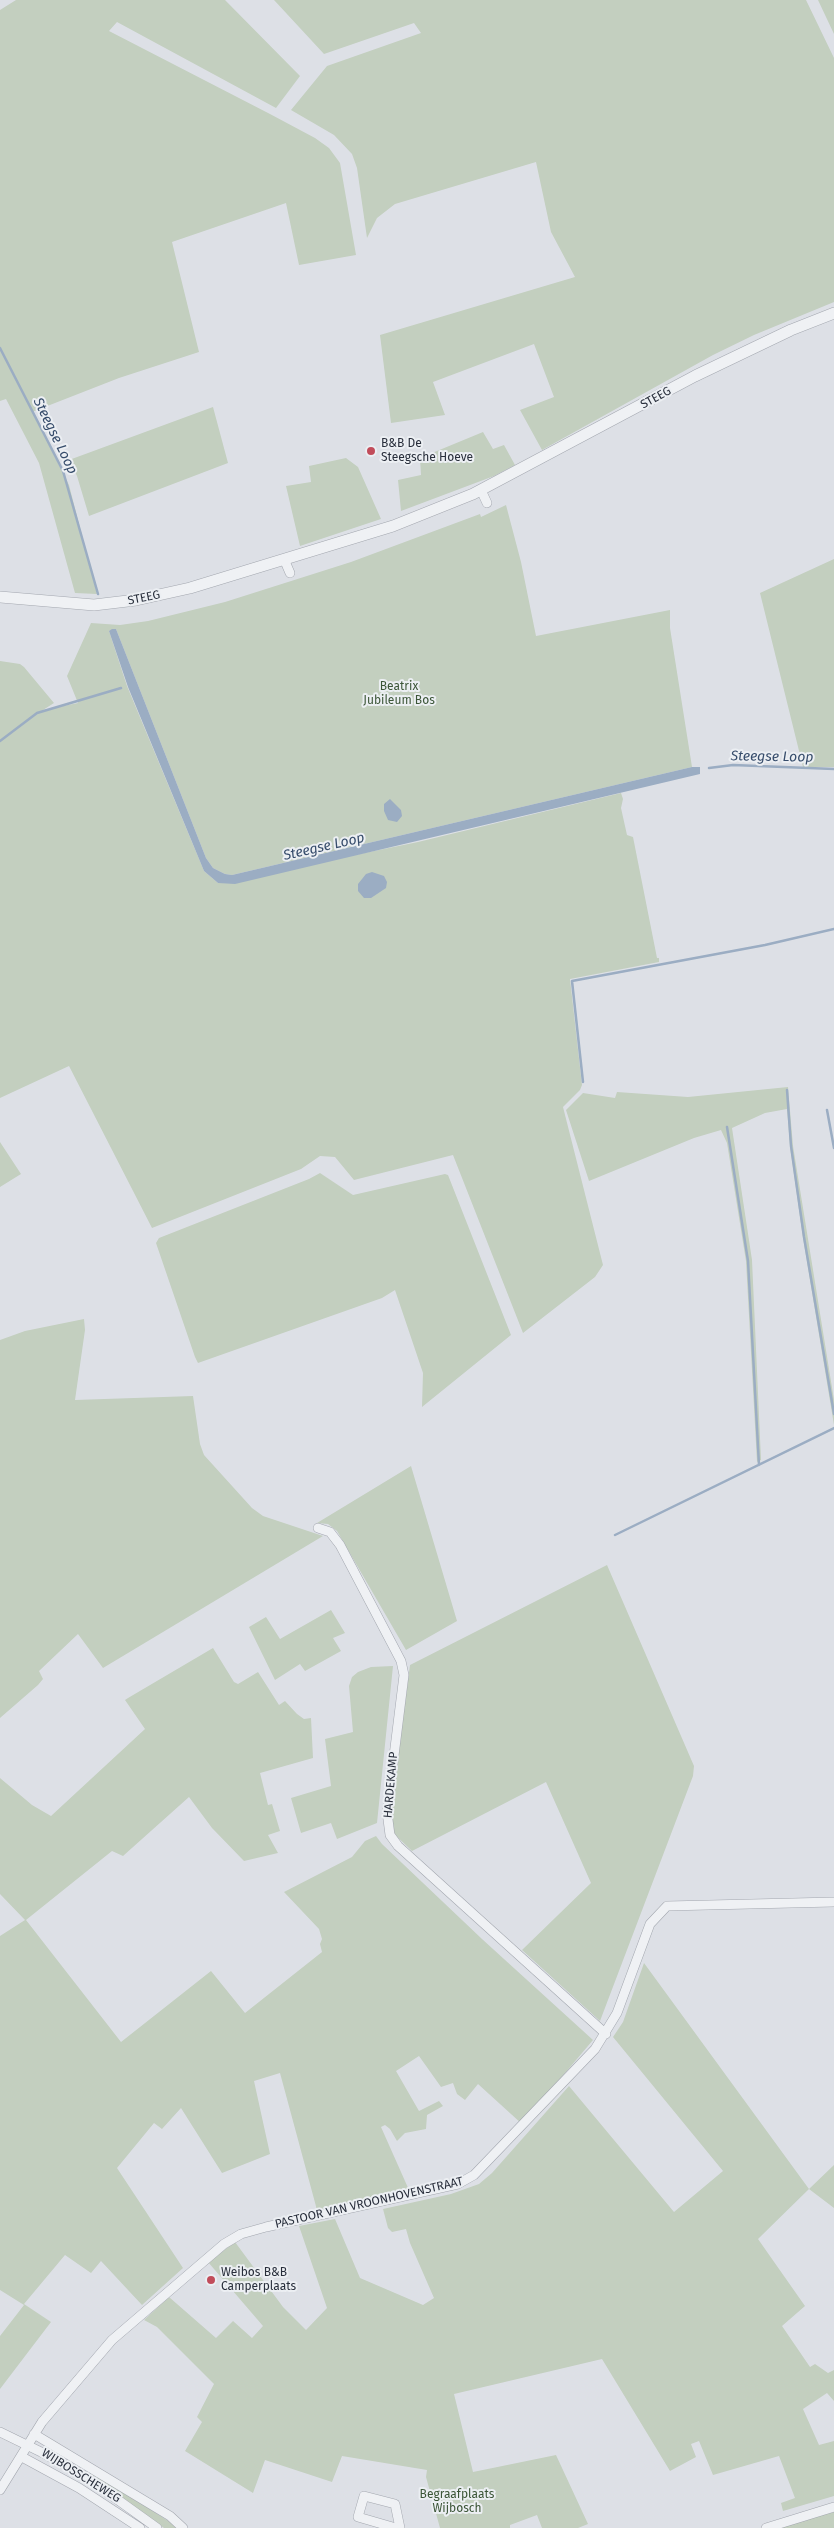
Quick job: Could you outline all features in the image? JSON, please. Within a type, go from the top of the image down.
[{"type":"street","name":"STEEG","points":[[0,597],[94,605],[136,600],[190,588],[393,526],[481,490],[695,376],[791,330],[834,313]]},
{"type":"street","points":[[481,490],[487,503]]},
{"type":"street","points":[[284,559],[290,573]]},
{"type":"street","name":"HARDEKAMP","points":[[318,1528],[330,1532],[340,1545],[401,1661],[404,1675],[387,1812],[390,1835],[398,1846],[606,2034]]},
{"type":"street","name":"PASTOOR VAN VROONHOVENSTRAAT","points":[[0,2490],[16,2462],[22,2457],[34,2434],[84,2372],[120,2332],[224,2244],[241,2234],[266,2227],[458,2184],[467,2180],[483,2167],[595,2049],[606,2034],[617,2013],[650,1924],[667,1906],[834,1902]]},
{"type":"street","name":"WIJBOSSCHEWEG","points":[[0,2432],[29,2445],[86,2477],[157,2528]]},
{"type":"street","name":"WIJBOSSCHEWEG","points":[[34,2434],[170,2516],[183,2528]]},
{"type":"street","name":"WIJBOSSCHEWEG","points":[[22,2457],[78,2488],[140,2528]]},
{"type":"street","points":[[396,2528],[358,2517],[364,2496],[395,2504],[400,2528]]},
{"type":"street","points":[[766,2528],[834,2507]]},
{"type":"green space","points":[[16,0],[225,0],[300,76],[276,108],[117,22],[109,31],[270,114],[315,138],[329,148],[340,163],[356,255],[299,265],[286,203],[172,242],[199,352],[119,378],[32,412],[69,485],[97,594],[75,593],[39,463],[6,399],[0,401],[0,10]]},
{"type":"green space","points":[[274,0],[806,0],[834,58],[834,302],[754,335],[713,355],[542,450],[520,410],[554,397],[534,344],[433,382],[445,415],[391,423],[380,335],[575,277],[551,232],[536,162],[395,204],[377,218],[367,238],[357,168],[352,154],[334,135],[291,110],[327,66],[421,33],[414,23],[324,54]]},
{"type":"green space","points":[[818,0],[834,0],[834,34]]},
{"type":"green space","points":[[213,407],[228,463],[89,516],[77,476],[69,460]]},
{"type":"green space","points":[[483,432],[493,449],[504,445],[515,465],[494,476],[401,511],[398,480],[421,475],[420,458]]},
{"type":"green space","points":[[346,458],[358,467],[381,519],[300,546],[286,486],[311,482],[309,466]]},
{"type":"green space","name":"Beatrix Jubileum Bos","points":[[506,505],[521,562],[536,636],[670,610],[670,628],[692,767],[232,875],[225,874],[213,868],[206,858],[116,629],[109,631],[127,686],[204,871],[218,883],[418,842],[621,793],[623,799],[621,808],[627,835],[633,837],[659,962],[570,979],[582,1085],[580,1090],[563,1107],[603,1265],[595,1277],[523,1333],[453,1155],[354,1180],[335,1157],[320,1156],[301,1169],[152,1228],[69,1066],[0,1098],[0,661],[20,664],[24,667],[54,703],[43,710],[78,703],[67,676],[91,623],[120,625],[148,621],[225,602],[351,562],[480,514],[481,517]]},
{"type":"green space","points":[[834,559],[834,767],[803,767],[760,593]]},
{"type":"green space","points":[[788,1087],[793,1146],[834,1400],[834,1425],[803,1238],[790,1146],[787,1109],[765,1113],[732,1128],[752,1260],[761,1460],[757,1462],[746,1261],[727,1143],[721,1130],[694,1138],[589,1181],[566,1110],[583,1093],[615,1098],[617,1092],[688,1097]]},
{"type":"green space","points":[[0,1142],[21,1174],[0,1187]]},
{"type":"green space","points":[[320,1173],[353,1195],[445,1174],[448,1175],[511,1335],[422,1407],[423,1373],[395,1290],[382,1298],[198,1363],[195,1357],[156,1243],[159,1238]]},
{"type":"green space","points":[[84,1319],[85,1330],[75,1400],[193,1396],[200,1444],[204,1455],[252,1508],[263,1516],[323,1536],[103,1668],[78,1634],[39,1671],[43,1679],[38,1685],[0,1718],[0,1340],[25,1331]]},
{"type":"green space","points":[[411,1466],[457,1621],[406,1650],[337,1531],[328,1524],[317,1523]]},
{"type":"green space","points":[[607,1565],[694,1766],[693,1776],[600,2021],[522,1950],[591,1883],[546,1782],[412,1851],[390,1830],[389,1824],[410,1665]]},
{"type":"green space","points":[[331,1610],[345,1633],[333,1638],[341,1651],[305,1671],[300,1664],[275,1680],[249,1627],[266,1617],[280,1639]]},
{"type":"green space","points":[[213,1648],[234,1682],[238,1684],[258,1672],[279,1705],[285,1701],[304,1719],[311,1718],[313,1758],[260,1773],[268,1805],[272,1804],[280,1831],[268,1835],[278,1853],[244,1861],[212,1828],[189,1797],[123,1856],[112,1851],[26,1920],[121,2042],[211,1971],[245,2013],[322,1952],[320,1944],[322,1939],[319,1929],[284,1892],[352,1857],[365,1841],[376,1836],[382,1844],[482,1939],[593,2040],[522,2124],[478,2084],[465,2100],[457,2094],[453,2083],[441,2087],[419,2056],[396,2071],[419,2111],[439,2101],[443,2106],[427,2115],[426,2129],[405,2133],[397,2141],[390,2129],[385,2125],[381,2127],[409,2190],[317,2210],[280,2073],[254,2081],[270,2154],[222,2173],[181,2108],[162,2129],[154,2123],[117,2168],[183,2268],[142,2305],[101,2261],[91,2273],[65,2255],[24,2304],[51,2322],[0,2389],[0,2336],[24,2305],[0,2290],[0,1936],[25,1920],[0,1894],[0,1778],[32,1805],[51,1816],[145,1729],[125,1700]]},
{"type":"green space","points":[[393,1666],[377,1823],[337,1839],[331,1823],[301,1833],[291,1798],[331,1786],[325,1739],[353,1732],[349,1686],[352,1677],[358,1672],[371,1667]]},
{"type":"green space","name":"Begraafplaats Wijbosch","points":[[644,1963],[809,2189],[758,2239],[805,2306],[782,2326],[810,2367],[815,2364],[828,2373],[834,2370],[834,2401],[827,2393],[803,2409],[819,2445],[834,2441],[834,2496],[783,2511],[781,2503],[795,2498],[779,2456],[713,2475],[699,2441],[691,2444],[696,2457],[670,2471],[602,2359],[454,2394],[473,2472],[556,2455],[588,2524],[578,2528],[542,2528],[537,2515],[510,2525],[510,2528],[440,2528],[426,2477],[427,2470],[342,2456],[332,2482],[265,2460],[253,2493],[185,2451],[202,2422],[197,2417],[214,2384],[157,2327],[144,2320],[169,2297],[216,2338],[233,2321],[252,2338],[263,2326],[208,2262],[235,2242],[283,2307],[306,2330],[327,2308],[299,2226],[335,2219],[360,2278],[423,2305],[434,2298],[410,2243],[406,2229],[392,2232],[388,2228],[383,2209],[451,2194],[479,2184],[492,2173],[569,2086],[674,2212],[723,2171],[613,2037],[623,2022]]},
{"type":"green space","points":[[834,2165],[834,2208],[809,2189]]},
{"type":"green space","points":[[86,2468],[179,2528],[164,2528],[86,2471]]},
{"type":"green space","points":[[834,2510],[834,2528],[780,2528]]},
{"type":"water","points":[[116,629],[206,858],[213,868],[225,874],[232,875],[692,767],[700,767],[700,774],[235,884],[218,883],[204,871],[128,687],[109,631]]},
{"type":"water","points":[[390,799],[401,810],[402,816],[397,822],[388,820],[384,811],[384,804]]},
{"type":"water","points":[[372,872],[384,876],[387,882],[386,888],[371,898],[364,898],[358,891],[358,884],[366,874]]},
{"type":"waterway","name":"Steegse Loop","points":[[0,348],[63,471],[98,594]]},
{"type":"waterway","points":[[0,741],[37,713],[121,688]]},
{"type":"waterway","name":"Steegse Loop","points":[[709,768],[733,765],[834,769]]},
{"type":"waterway","points":[[583,1082],[572,981],[765,945],[834,929]]},
{"type":"waterway","points":[[787,1090],[791,1146],[804,1237],[834,1414]]},
{"type":"waterway","points":[[827,1110],[834,1148]]},
{"type":"waterway","points":[[727,1127],[748,1261],[759,1465]]},
{"type":"waterway","points":[[615,1535],[834,1428]]},
{"type":"place","name":"B&B De Steegsche Hoeve","points":[[371,451]]},
{"type":"place","name":"Weibos B&B Camperplaats","points":[[211,2280]]}]
